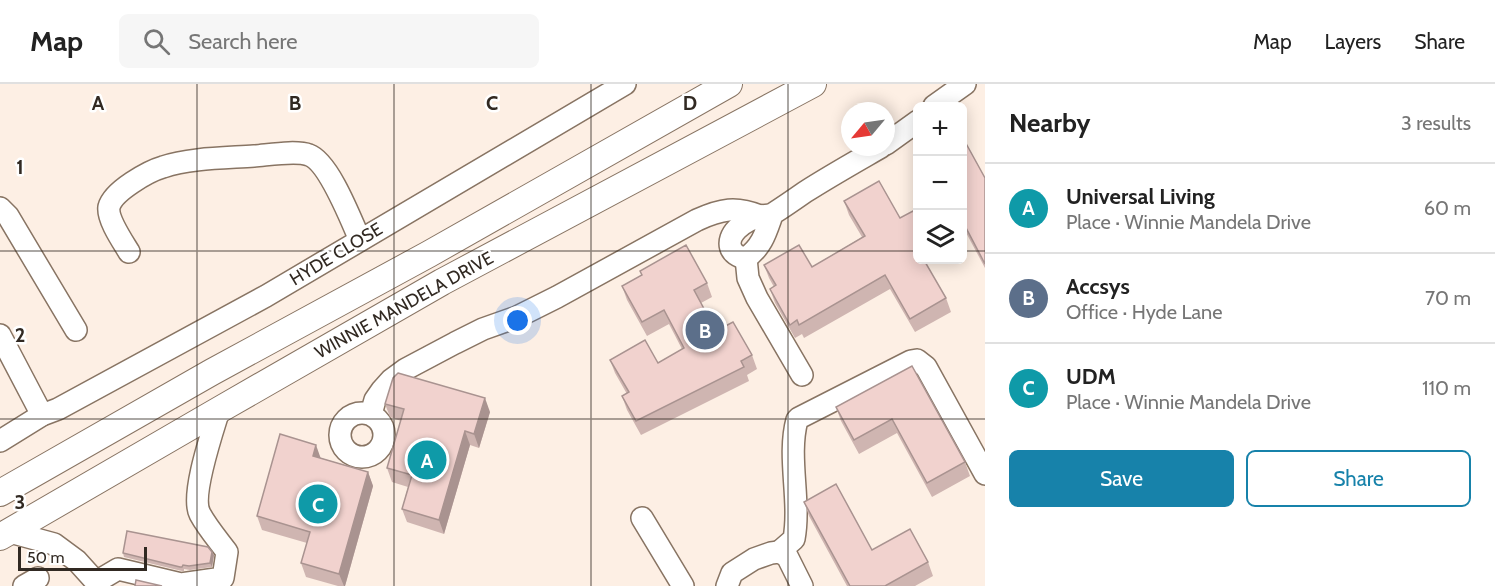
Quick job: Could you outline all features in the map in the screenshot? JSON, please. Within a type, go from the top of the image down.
[{"type":"main road","name":"WINNIE MANDELA DRIVE","points":[[0,493],[729,84]]},
{"type":"main road","name":"WINNIE MANDELA DRIVE","points":[[5,534],[442,282],[813,84]]},
{"type":"street","name":"HYDE CLOSE","points":[[1,441],[42,415],[58,409],[266,296],[625,84]]},
{"type":"street","points":[[940,102],[965,84]]},
{"type":"street","points":[[895,138],[913,125]]},
{"type":"street","points":[[129,252],[111,219],[110,204],[127,186],[146,174],[164,166],[182,162],[286,154],[309,155],[319,162],[335,185],[360,240]]},
{"type":"street","points":[[371,414],[375,400],[391,380],[406,369],[455,343],[557,297],[711,213],[737,209],[766,216],[866,156]]},
{"type":"street","points":[[0,208],[8,216],[76,330]]},
{"type":"street","points":[[766,216],[764,238],[759,247],[746,258],[748,278],[757,298],[802,375]]},
{"type":"street","points":[[0,335],[42,415]]},
{"type":"street","points":[[779,552],[794,539],[797,522],[793,439],[797,420],[911,361],[917,360],[926,367],[985,474]]},
{"type":"street","points":[[5,534],[54,544],[77,561],[97,584],[118,569],[181,584],[224,578],[227,552],[198,512],[198,492],[219,410]]},
{"type":"street","points":[[642,518],[683,586]]},
{"type":"street","points":[[727,586],[732,573],[739,568],[754,559],[779,552],[787,556],[802,586]]},
{"type":"building","points":[[967,145],[985,178],[985,264],[967,230]]},
{"type":"building","points":[[879,181],[900,218],[913,211],[913,264],[926,264],[946,298],[910,319],[885,275],[799,325],[797,320],[790,325],[770,289],[776,285],[764,265],[799,245],[812,267],[865,236],[844,201]]},
{"type":"building","points":[[686,245],[707,283],[694,290],[716,331],[733,322],[752,355],[741,361],[744,367],[636,421],[622,396],[629,392],[610,360],[645,340],[658,363],[684,348],[664,310],[642,322],[622,286],[642,275],[640,271]]},
{"type":"building","points":[[912,366],[965,462],[927,483],[892,419],[854,440],[836,407]]},
{"type":"building","points":[[398,373],[485,398],[474,434],[465,431],[439,520],[402,509],[412,475],[387,468],[404,409],[385,404],[393,378]]},
{"type":"building","points":[[280,434],[316,445],[313,456],[368,472],[339,574],[301,563],[310,532],[257,516]]},
{"type":"building","points":[[836,484],[872,550],[910,529],[928,562],[885,586],[850,586],[804,502]]},
{"type":"building","points":[[127,531],[208,547],[212,552],[210,563],[180,567],[123,553]]},
{"type":"building","points":[[136,580],[162,586],[135,586]]},
{"type":"place","name":"Accsys","points":[[705,330]]},
{"type":"place","name":"Universal Living","points":[[427,460]]},
{"type":"place","name":"UDM","points":[[318,504]]}]
